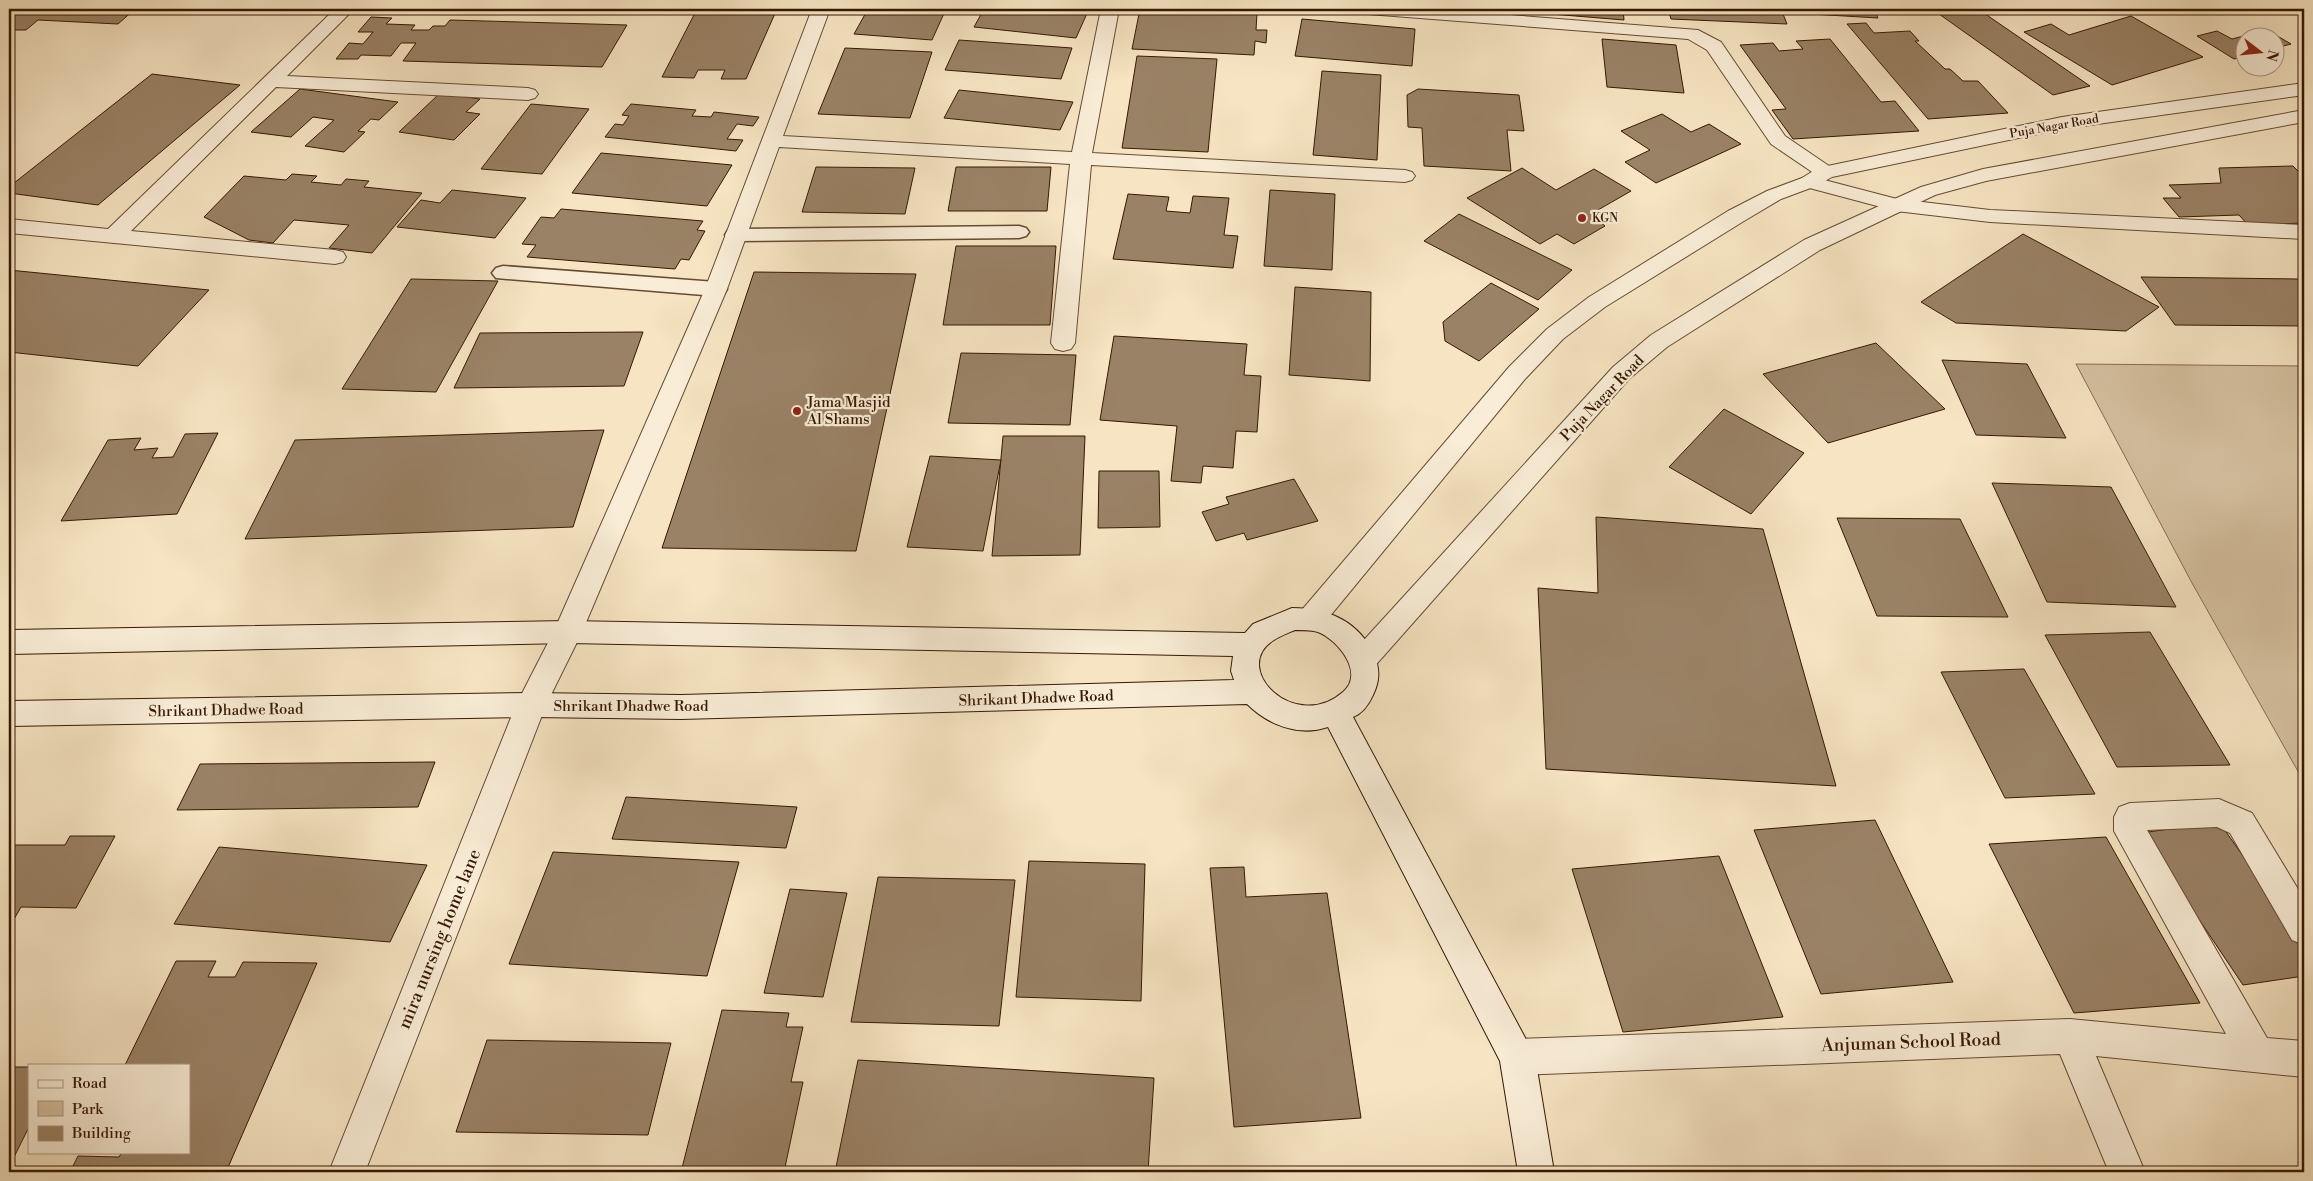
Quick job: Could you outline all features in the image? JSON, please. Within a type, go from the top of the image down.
[{"type":"street","points":[[112,237],[344,9]]},
{"type":"street","name":"mira nursing home lane","points":[[346,1172],[531,705],[568,632],[716,289],[821,9]]},
{"type":"street","points":[[1063,343],[1081,158],[1110,9]]},
{"type":"street","points":[[1368,9],[1692,34],[1714,46],[1778,140],[1817,177],[1896,205],[1990,216],[2304,232]]},
{"type":"street","points":[[271,81],[528,94]]},
{"type":"street","name":"Puja Nagar Road","points":[[1311,619],[1517,373],[1555,334],[1597,302],[1736,216],[1774,196],[1817,177],[2062,123],[2304,89]]},
{"type":"street","name":"Puja Nagar Road","points":[[1364,660],[1621,373],[1659,341],[1812,245],[1928,190],[1983,175],[2304,116]]},
{"type":"street","points":[[772,141],[1405,176]]},
{"type":"street","points":[[9,226],[335,257]]},
{"type":"street","points":[[1292,619],[1311,619],[1329,624],[1344,633],[1356,646],[1364,660],[1366,676],[1361,692],[1350,704],[1336,714],[1318,718],[1298,718],[1280,713],[1263,703],[1252,692],[1245,675],[1245,659],[1250,645],[1260,632],[1275,624],[1292,619]]},
{"type":"street","points":[[9,642],[568,632],[1250,645]]},
{"type":"street","name":"Shrikant Dhadwe Road","points":[[9,714],[531,705],[681,707],[1252,692]]},
{"type":"street","points":[[1336,714],[1517,1057],[1536,1172]]},
{"type":"street","points":[[2257,1055],[2130,831],[2130,817],[2220,813],[2241,823],[2304,929]]},
{"type":"street","points":[[2070,1036],[2127,1172]]},
{"type":"street","name":"Anjuman School Road","points":[[1517,1057],[2070,1036],[2304,1059]]},
{"type":"lane","points":[[735,235],[1019,232]]},
{"type":"lane","points":[[503,272],[716,289]]},
{"type":"green space","points":[[2076,364],[2304,366],[2304,782],[2192,583]]},
{"type":"building","points":[[9,9],[135,9],[118,24],[38,20],[26,30],[9,30]]},
{"type":"building","points":[[697,9],[777,9],[746,79],[721,79],[725,70],[698,70],[694,78],[662,77]]},
{"type":"building","points":[[868,9],[946,9],[932,40],[854,34]]},
{"type":"building","points":[[984,9],[1089,9],[1076,38],[974,27]]},
{"type":"building","points":[[1140,9],[1257,13],[1256,30],[1267,30],[1266,43],[1255,41],[1254,55],[1132,49]]},
{"type":"building","points":[[1490,9],[1623,9],[1624,20]]},
{"type":"building","points":[[1668,9],[1781,9],[1787,24],[1671,19]]},
{"type":"building","points":[[1793,9],[1874,9],[1878,18],[1794,13]]},
{"type":"building","points":[[1932,9],[1978,9],[2090,86],[2053,95]]},
{"type":"building","points":[[2131,16],[2203,57],[2112,85],[2024,32],[2051,24],[2069,35]]},
{"type":"building","points":[[371,17],[392,18],[386,24],[415,25],[411,30],[429,30],[433,26],[445,26],[450,20],[627,25],[602,67],[403,61],[416,43],[401,43],[391,56],[361,55],[358,59],[336,59],[349,43],[363,44],[373,32],[358,32]]},
{"type":"building","points":[[1302,19],[1415,29],[1412,66],[1295,56]]},
{"type":"building","points":[[1866,23],[1874,33],[1910,31],[1919,41],[1915,41],[1945,69],[1950,69],[1963,81],[1978,81],[2008,113],[1928,119],[1847,24]]},
{"type":"building","points":[[2217,31],[2232,39],[2236,38],[2236,58],[2234,59],[2197,36]]},
{"type":"building","points":[[1602,39],[1676,45],[1684,93],[1607,87]]},
{"type":"building","points":[[1830,39],[1881,102],[1895,101],[1919,131],[1793,139],[1772,110],[1786,109],[1740,45],[1773,43],[1779,51],[1803,49],[1796,41]]},
{"type":"building","points":[[959,40],[1072,48],[1061,79],[945,70]]},
{"type":"building","points":[[845,48],[932,52],[910,118],[818,114]]},
{"type":"building","points":[[1137,56],[1217,59],[1208,152],[1122,148]]},
{"type":"building","points":[[1322,71],[1381,75],[1377,160],[1313,155]]},
{"type":"building","points":[[152,74],[240,85],[98,205],[9,193],[9,187]]},
{"type":"building","points":[[300,89],[398,102],[379,120],[371,119],[358,131],[365,132],[344,152],[305,146],[334,120],[313,117],[291,137],[251,132]]},
{"type":"building","points":[[1418,89],[1519,95],[1524,131],[1507,130],[1511,171],[1424,166],[1422,128],[1408,127],[1407,95]]},
{"type":"building","points":[[959,90],[1073,102],[1060,130],[944,118]]},
{"type":"building","points":[[440,93],[480,99],[466,112],[480,114],[454,140],[399,132]]},
{"type":"building","points":[[531,104],[589,109],[542,174],[481,169]]},
{"type":"building","points":[[631,104],[696,110],[692,116],[711,117],[714,112],[759,117],[753,126],[737,124],[727,139],[743,140],[736,151],[605,137],[615,124],[623,125],[629,116],[622,115]]},
{"type":"building","points":[[1662,114],[1691,132],[1709,124],[1741,144],[1656,183],[1625,162],[1650,150],[1621,131]]},
{"type":"building","points":[[601,153],[732,165],[707,206],[572,193]]},
{"type":"building","points":[[2293,166],[2304,177],[2304,223],[2248,225],[2239,215],[2179,217],[2163,198],[2181,198],[2169,185],[2221,183],[2219,168]]},
{"type":"building","points":[[816,167],[915,168],[905,214],[802,212]]},
{"type":"building","points":[[956,167],[1051,167],[1047,211],[948,211]]},
{"type":"building","points":[[1522,168],[1556,190],[1594,169],[1631,191],[1591,214],[1605,226],[1574,244],[1557,234],[1540,244],[1467,198]]},
{"type":"building","points":[[292,174],[317,176],[311,182],[341,185],[346,179],[369,181],[364,187],[422,193],[372,253],[329,248],[349,225],[294,220],[273,243],[249,240],[204,217],[244,176],[286,180]]},
{"type":"building","points":[[452,190],[526,198],[495,238],[397,227],[421,200],[440,203]]},
{"type":"building","points":[[1270,190],[1335,194],[1332,270],[1264,266]]},
{"type":"building","points":[[1128,194],[1169,197],[1166,211],[1190,213],[1193,196],[1229,198],[1224,235],[1238,236],[1233,268],[1113,259]]},
{"type":"building","points":[[561,209],[703,221],[697,230],[705,231],[689,260],[681,259],[675,269],[527,257],[536,245],[522,244],[541,217],[554,218]]},
{"type":"building","points":[[1459,214],[1572,270],[1538,300],[1424,241]]},
{"type":"building","points":[[2023,234],[2159,307],[2126,331],[1956,323],[1921,302]]},
{"type":"building","points":[[956,246],[1056,246],[1050,325],[943,325]]},
{"type":"building","points":[[9,270],[209,290],[138,366],[9,352]]},
{"type":"building","name":"Jama Masjid Al Shams","points":[[754,272],[916,274],[856,551],[662,548]]},
{"type":"building","points":[[2141,277],[2298,279],[2304,286],[2304,326],[2175,325]]},
{"type":"building","points":[[411,279],[498,281],[436,392],[342,389]]},
{"type":"building","points":[[1491,283],[1539,309],[1479,361],[1445,341],[1443,322]]},
{"type":"building","points":[[1295,287],[1371,292],[1370,381],[1289,375]]},
{"type":"building","points":[[643,332],[624,386],[454,388],[480,333]]},
{"type":"building","points":[[1114,336],[1247,344],[1244,375],[1261,376],[1257,432],[1236,431],[1233,468],[1203,466],[1201,483],[1171,481],[1177,426],[1100,420]]},
{"type":"building","points":[[1876,343],[1945,409],[1828,443],[1763,374]]},
{"type":"building","points":[[961,353],[1076,355],[1070,425],[948,423]]},
{"type":"building","points":[[1942,360],[2027,364],[2066,438],[1976,435]]},
{"type":"building","points":[[1724,409],[1804,453],[1751,514],[1669,467]]},
{"type":"building","points":[[604,430],[573,527],[245,539],[295,440]]},
{"type":"building","points":[[218,433],[177,514],[61,521],[108,440],[141,438],[134,450],[158,448],[152,458],[173,457],[185,434]]},
{"type":"building","points":[[1003,436],[1085,436],[1080,555],[992,556]]},
{"type":"building","points":[[930,456],[1001,460],[983,551],[907,547]]},
{"type":"building","points":[[1099,471],[1159,471],[1160,527],[1098,528]]},
{"type":"building","points":[[1294,479],[1318,521],[1247,540],[1244,533],[1216,541],[1202,512],[1229,504],[1226,497]]},
{"type":"building","points":[[1992,483],[2111,487],[2176,607],[2047,602]]},
{"type":"building","points":[[1596,517],[1763,529],[1836,786],[1546,769],[1538,588],[1598,593]]},
{"type":"building","points":[[1837,518],[1960,519],[2008,617],[1877,616]]},
{"type":"building","points":[[2150,632],[2230,765],[2117,767],[2045,635]]},
{"type":"building","points":[[2024,669],[2095,794],[2005,798],[1941,672]]},
{"type":"building","points":[[435,762],[418,807],[177,810],[200,764]]},
{"type":"building","points":[[626,797],[797,807],[786,848],[612,839]]},
{"type":"building","points":[[1875,820],[1953,982],[1821,994],[1754,830]]},
{"type":"building","points":[[2219,822],[2304,942],[2304,976],[2243,985],[2141,833]]},
{"type":"building","points":[[70,836],[115,836],[76,908],[21,907],[9,928],[9,845],[65,845]]},
{"type":"building","points":[[2106,837],[2200,1003],[2074,1013],[1989,844]]},
{"type":"building","points":[[219,847],[427,865],[390,942],[174,924]]},
{"type":"building","points":[[553,852],[739,862],[707,976],[509,964]]},
{"type":"building","points":[[1719,856],[1783,1017],[1623,1032],[1572,869]]},
{"type":"building","points":[[1029,861],[1145,864],[1141,1001],[1016,997]]},
{"type":"building","points":[[1244,867],[1246,897],[1327,893],[1361,1118],[1234,1127],[1210,868]]},
{"type":"building","points":[[878,877],[1015,880],[999,1026],[851,1022]]},
{"type":"building","points":[[790,889],[847,893],[823,997],[764,993]]},
{"type":"building","points":[[176,961],[216,961],[208,977],[235,977],[243,962],[317,963],[226,1172],[70,1172],[78,1156],[119,1157],[121,1154],[190,1154],[190,1064],[125,1064]]},
{"type":"building","points":[[722,1010],[789,1013],[786,1027],[803,1027],[791,1082],[803,1082],[784,1172],[681,1172]]},
{"type":"building","points":[[487,1040],[671,1043],[648,1135],[456,1132]]},
{"type":"building","points":[[858,1060],[1154,1078],[1148,1172],[835,1172]]},
{"type":"building","points":[[9,1067],[28,1067],[28,1129],[9,1167]]},
{"type":"place","name":"KGN","points":[[1582,218]]},
{"type":"place","name":"Jama Masjid Al Shams","points":[[797,411]]}]
